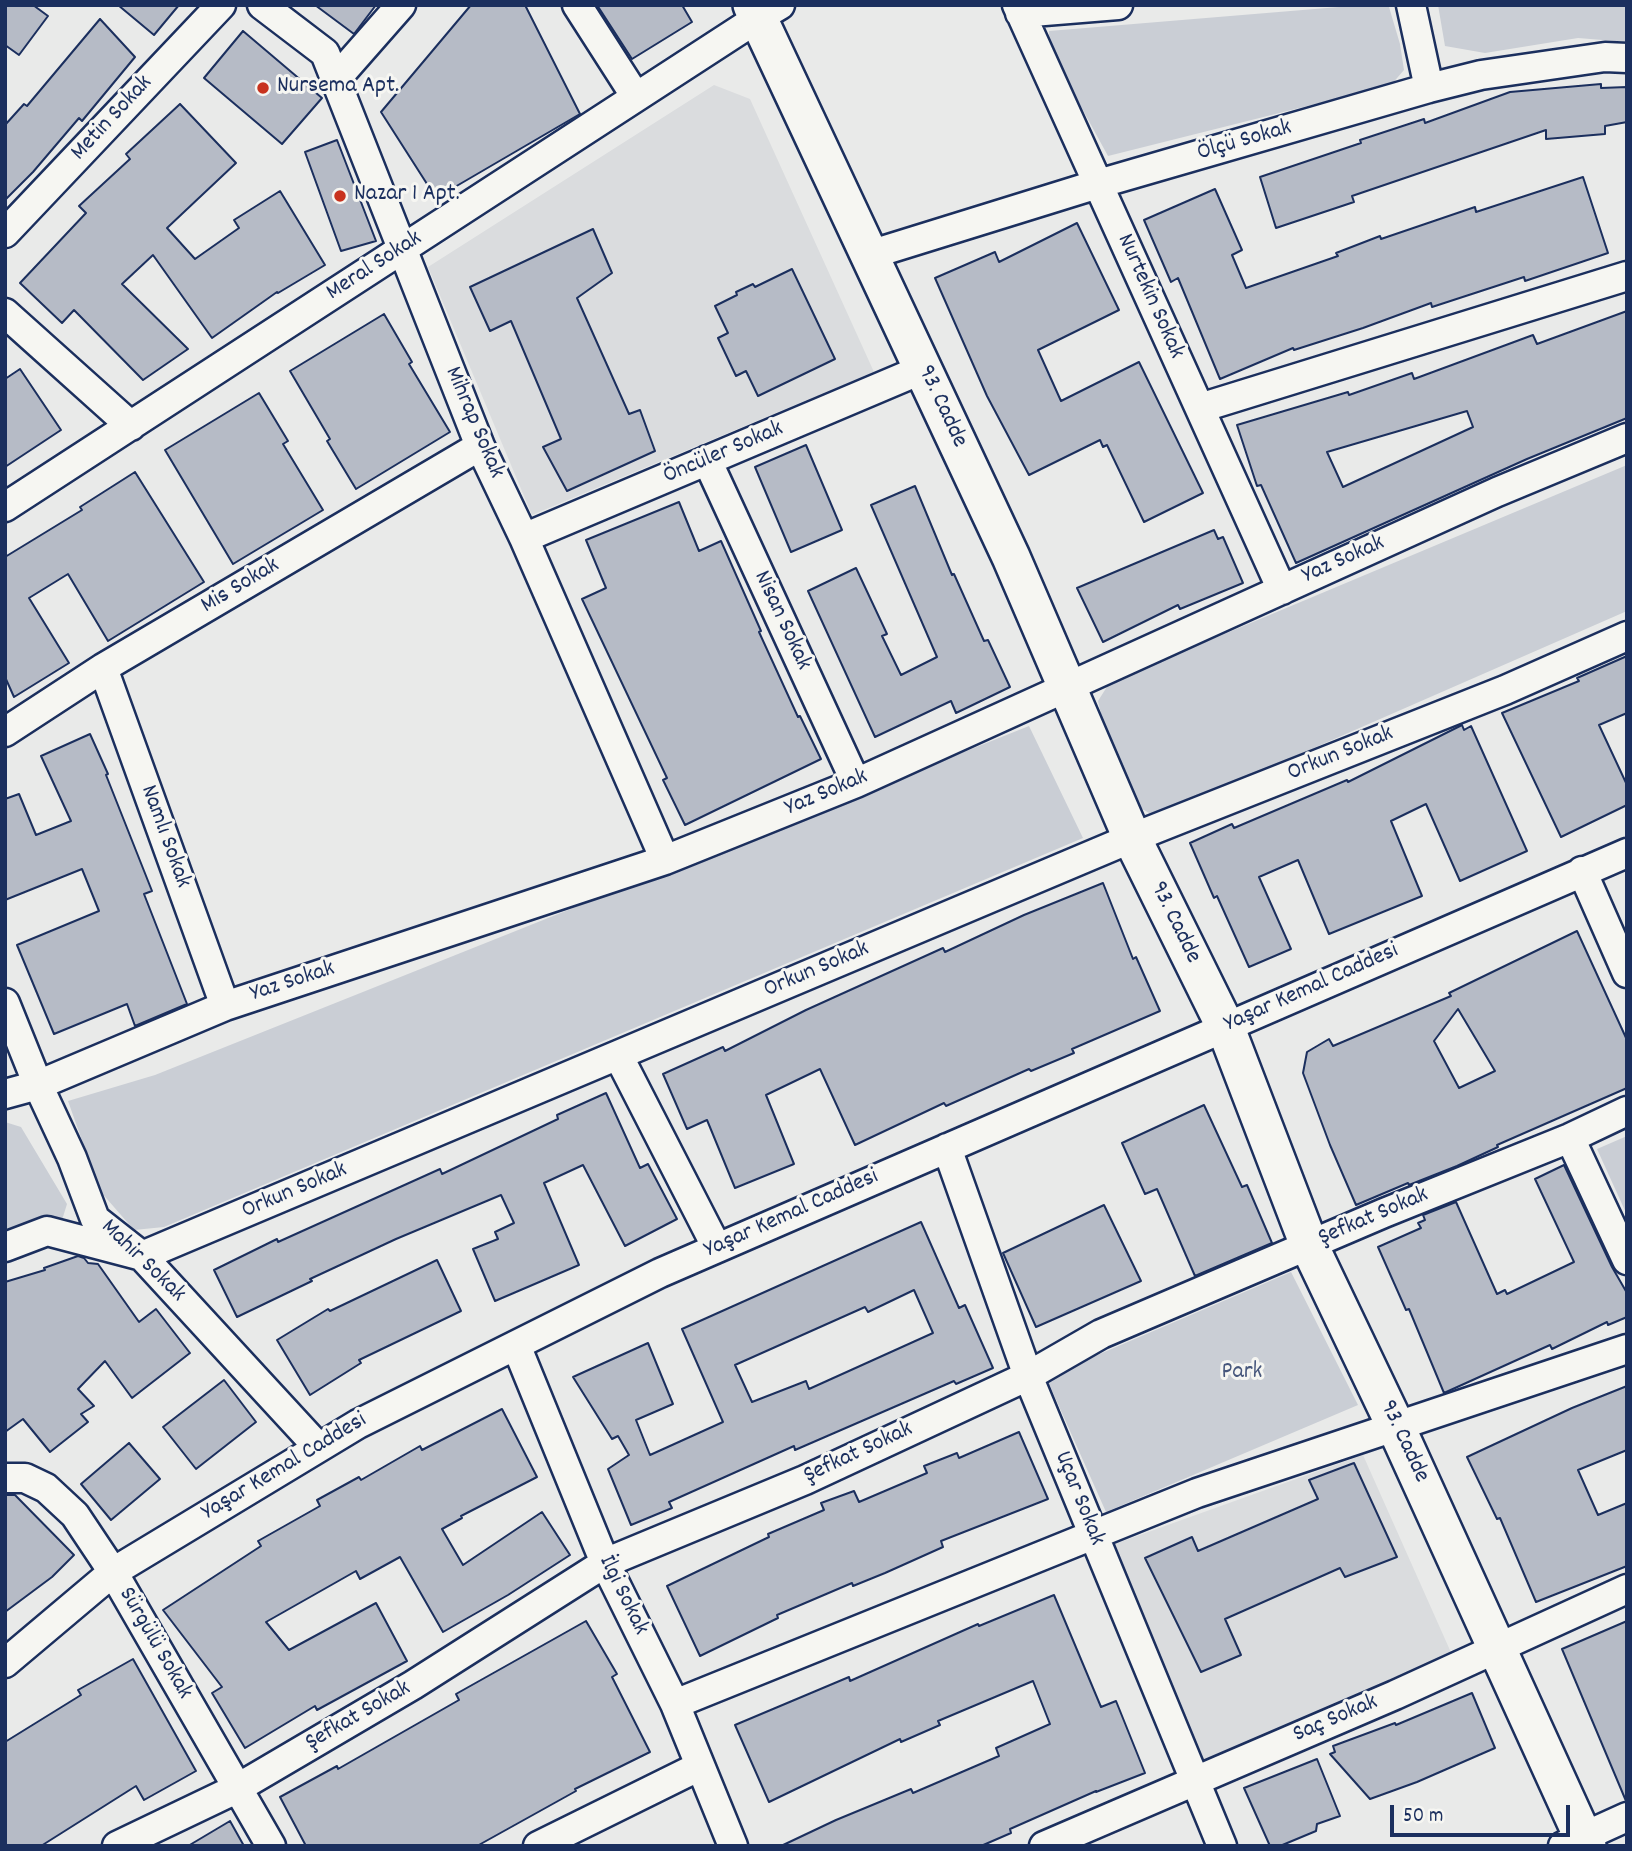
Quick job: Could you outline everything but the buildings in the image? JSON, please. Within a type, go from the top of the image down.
[{"type":"main road","name":"93. Cadde","points":[[763,9],[869,256],[1011,557],[1100,758],[1132,838],[1225,1026],[1309,1245],[1497,1648],[1577,1843]]},
{"type":"street","name":"Metin Sokak","points":[[5,233],[221,5]]},
{"type":"street","name":"Mihrap Sokak","points":[[262,5],[325,53],[480,446],[524,538],[665,860]]},
{"type":"street","points":[[336,79],[401,5]]},
{"type":"street","points":[[577,5],[636,97]]},
{"type":"street","points":[[1018,9],[1118,5]]},
{"type":"street","points":[[1411,5],[1429,88]]},
{"type":"street","name":"Meral Sokak","points":[[5,507],[636,97],[763,9]]},
{"type":"street","name":"Nurtekin Sokak","points":[[1018,9],[1282,590]]},
{"type":"street","name":"Ölçü Sokak","points":[[869,256],[1098,184],[1429,88],[1481,75],[1605,57],[1627,58]]},
{"type":"street","points":[[1200,408],[1627,276]]},
{"type":"street","points":[[5,313],[131,426]]},
{"type":"street","name":"Öncüler Sokak","points":[[524,538],[923,369]]},
{"type":"street","name":"Yaz Sokak","points":[[5,1094],[38,1085],[225,1006],[665,860],[856,782],[1497,492],[1627,438]]},
{"type":"street","name":"Mis Sokak","points":[[5,732],[103,668],[480,446]]},
{"type":"street","name":"Nisan Sokak","points":[[707,460],[856,782]]},
{"type":"street","name":"Orkun Sokak","points":[[142,1256],[1132,838],[1505,690],[1627,636]]},
{"type":"street","name":"Namlı Sokak","points":[[103,668],[225,1006]]},
{"type":"street","name":"Yaşar Kemal Caddesi","points":[[5,1663],[113,1572],[358,1423],[660,1273],[1627,853]]},
{"type":"street","points":[[1582,871],[1627,973]]},
{"type":"street","name":"Mahir Sokak","points":[[5,1003],[38,1085],[72,1158],[95,1219],[142,1256],[318,1447]]},
{"type":"street","points":[[618,1055],[717,1248]]},
{"type":"street","name":"Şefkat Sokak","points":[[117,1846],[236,1789],[413,1685],[605,1563],[805,1480],[1028,1376],[1101,1334],[1570,1138],[1627,1111]]},
{"type":"street","points":[[1570,1138],[1627,1260]]},
{"type":"street","name":"Uçar Sokak","points":[[947,1148],[1028,1376],[1222,1846]]},
{"type":"street","points":[[5,1247],[47,1231],[142,1256]]},
{"type":"street","name":"İlgi Sokak","points":[[516,1345],[605,1563],[675,1704],[733,1846]]},
{"type":"street","points":[[675,1704],[1197,1493],[1627,1349]]},
{"type":"street","name":"Sürgülü Sokak","points":[[5,1478],[25,1478],[46,1489],[75,1515],[113,1572],[271,1846]]},
{"type":"street","name":"Saç Sokak","points":[[1044,1846],[1627,1589]]},
{"type":"street","points":[[538,1846],[700,1766]]},
{"type":"street","points":[[1577,1843],[1627,1817]]},
{"type":"shaded area","points":[[714,85],[750,99],[874,372],[532,515],[428,267]]},
{"type":"shaded area","points":[[1363,1455],[1453,1657],[1201,1762],[1112,1545]]},
{"type":"green space","points":[[1438,5],[1627,5],[1627,42],[1578,38],[1485,53],[1445,46]]},
{"type":"green space","points":[[1351,6],[1389,7],[1400,44],[1404,70],[1391,85],[1108,156],[1050,50],[1049,31]]},
{"type":"green space","points":[[1627,465],[1627,611],[1156,817],[1137,806],[1104,727],[1098,701],[1110,682]]},
{"type":"green space","points":[[1029,726],[1083,838],[164,1227],[134,1230],[100,1191],[68,1101],[155,1075]]},
{"type":"green space","points":[[5,1122],[21,1127],[67,1204],[62,1220],[5,1239]]},
{"type":"green space","points":[[1627,1136],[1627,1215],[1597,1149]]},
{"type":"green space","name":"Park","points":[[1291,1272],[1358,1405],[1106,1512],[1046,1377]]},
{"type":"place","name":"Nursema Apt.","points":[[263,88]]},
{"type":"place","name":"Nazar 1 Apt.","points":[[340,196]]}]
